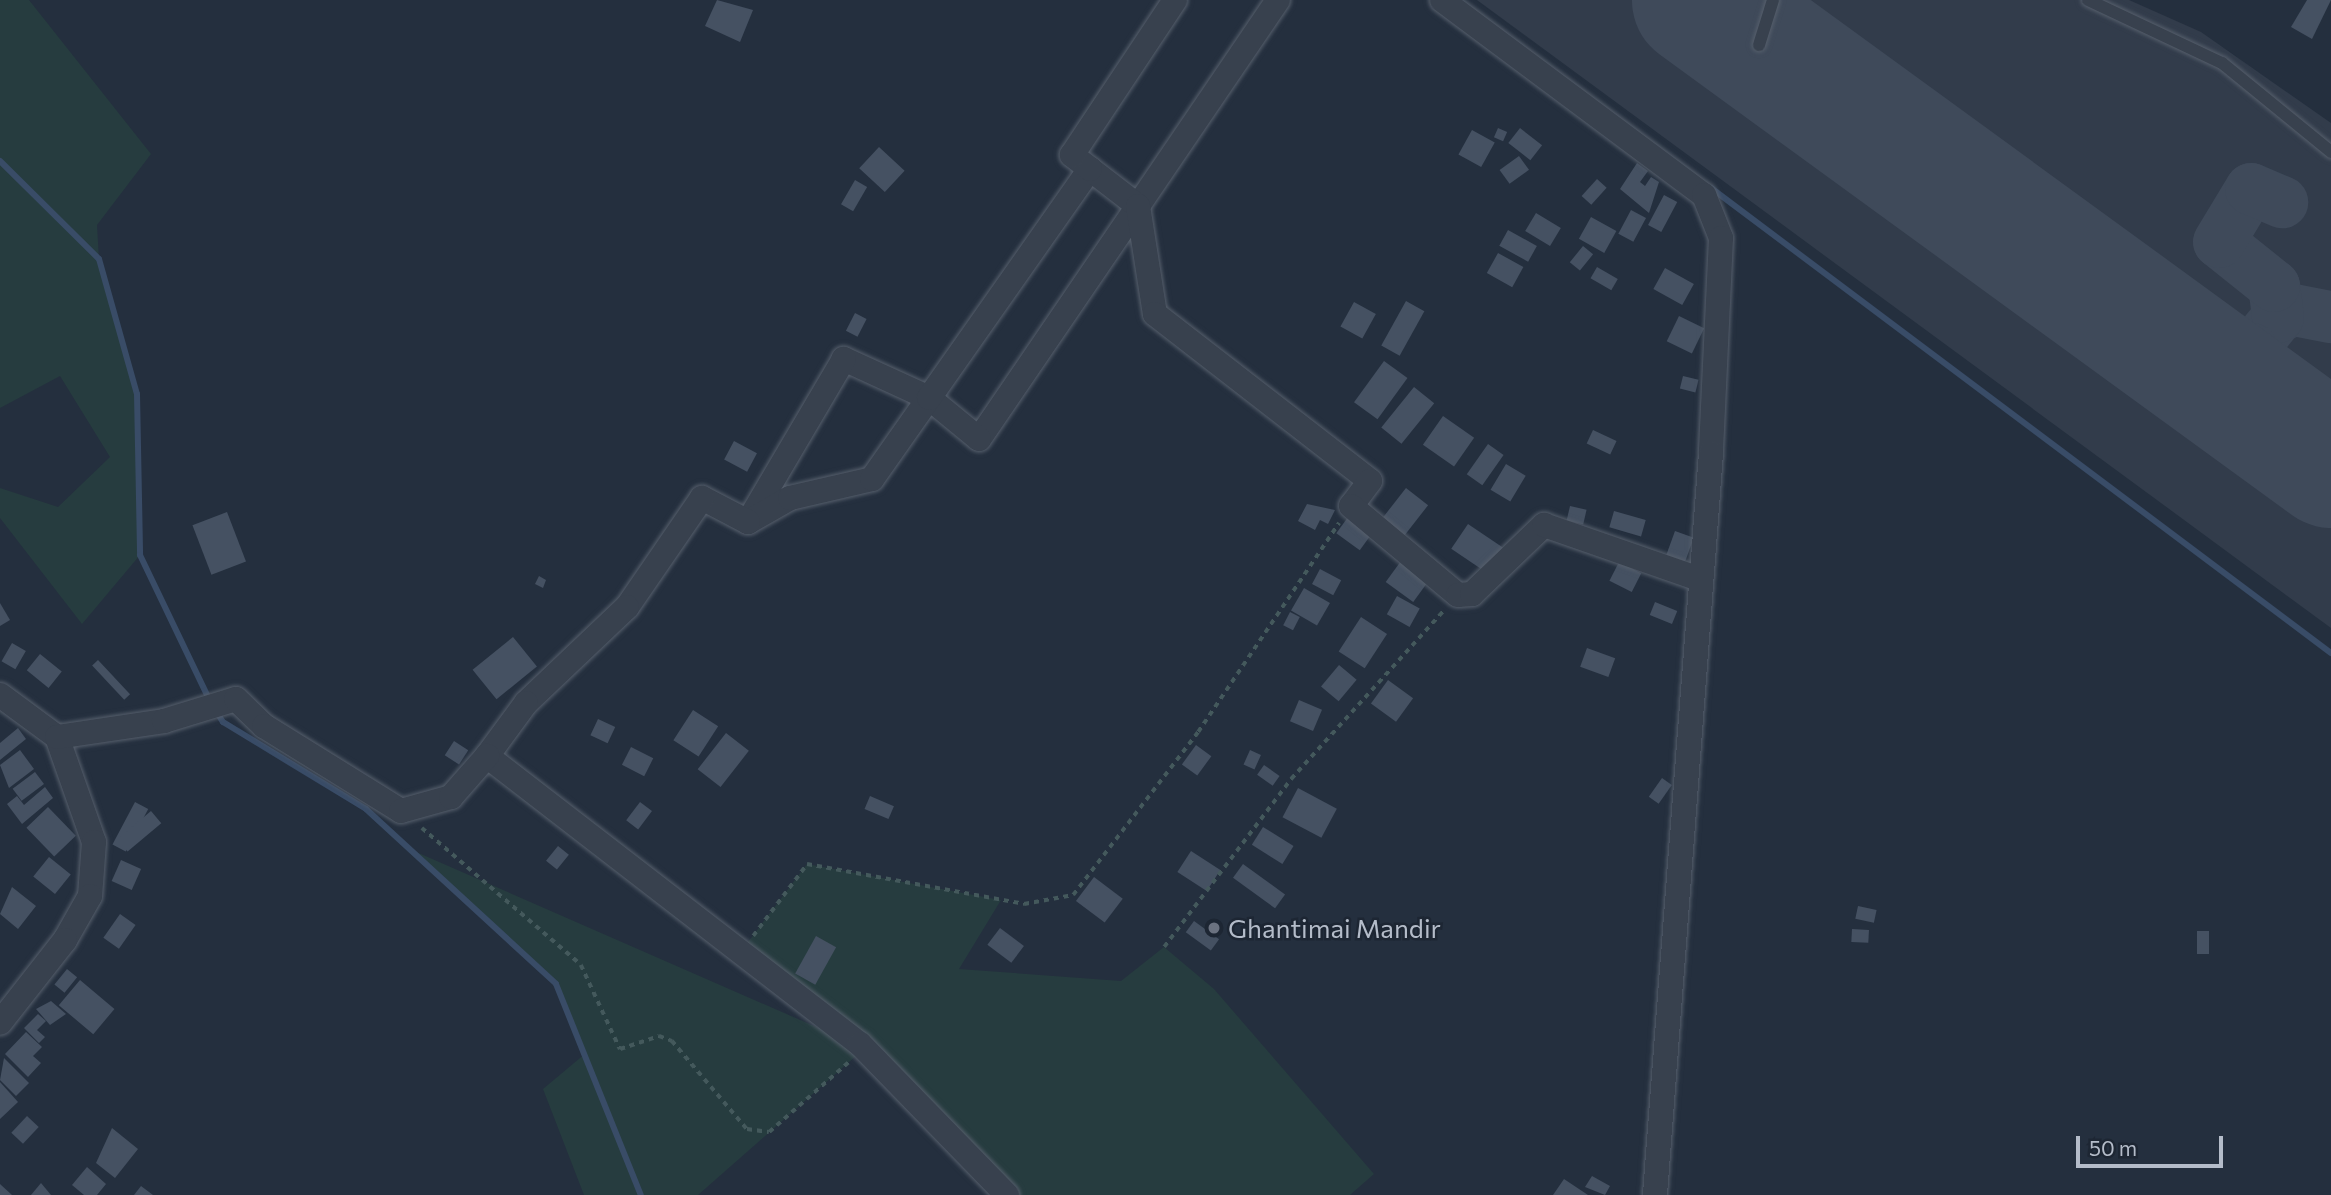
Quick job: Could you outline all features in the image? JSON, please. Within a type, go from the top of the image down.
[{"type":"street","points":[[1175,0],[1072,155],[1138,206],[1155,314],[1370,481],[1352,506],[1458,595],[1472,594],[1544,525],[1699,579]]},
{"type":"street","points":[[748,523],[844,359],[929,398],[979,439],[1278,0]]},
{"type":"street","points":[[1442,0],[1704,195],[1716,214],[1721,300],[1655,1195]]},
{"type":"street","points":[[748,523],[790,498],[872,479],[1090,169]]},
{"type":"street","points":[[57,737],[201,713],[236,699],[264,726],[401,811],[451,797],[488,756],[526,703],[627,607],[702,498],[748,523]]},
{"type":"street","points":[[0,695],[57,737],[94,842],[90,896],[65,940],[0,1023]]},
{"type":"street","points":[[488,756],[739,954],[865,1048],[1007,1195]]},
{"type":"lane","points":[[1759,45],[1773,0]]},
{"type":"lane","points":[[2088,0],[2222,63],[2331,152]]},
{"type":"path","points":[[739,954],[807,864],[1024,904],[1073,895],[1198,732],[1352,506]]},
{"type":"path","points":[[1164,947],[1291,779],[1458,595]]},
{"type":"path","points":[[401,811],[503,892],[581,965],[620,1049],[659,1035],[672,1041],[747,1129],[769,1132],[865,1048]]},
{"type":"shaded area","points":[[1477,0],[2129,0],[2201,32],[2331,123],[2331,628]]},
{"type":"green space","points":[[0,0],[29,0],[151,154],[97,225],[99,259],[137,394],[140,555],[82,624],[0,518],[0,488],[58,507],[110,457],[60,376],[0,408]]},
{"type":"green space","points":[[414,851],[862,1047],[739,954],[807,864],[1001,900],[959,969],[1121,981],[1164,947],[1214,989],[1374,1174],[1350,1195],[1007,1195],[865,1048],[698,1195],[584,1195],[543,1089],[586,1053],[556,985]]},
{"type":"building","points":[[717,0],[753,10],[740,42],[705,26]]},
{"type":"building","points":[[2307,0],[2331,0],[2312,39],[2291,27]]},
{"type":"building","points":[[1498,128],[1507,132],[1503,141],[1494,137]]},
{"type":"building","points":[[1520,128],[1542,145],[1530,160],[1508,143]]},
{"type":"building","points":[[1472,130],[1495,143],[1481,167],[1458,154]]},
{"type":"building","points":[[879,147],[905,171],[885,192],[859,168]]},
{"type":"building","points":[[1519,156],[1529,170],[1510,184],[1500,170]]},
{"type":"building","points":[[1637,163],[1648,171],[1640,182],[1645,186],[1651,177],[1659,182],[1649,213],[1620,189]]},
{"type":"building","points":[[1597,179],[1607,188],[1591,205],[1582,196]]},
{"type":"building","points":[[855,180],[867,187],[853,211],[841,204]]},
{"type":"building","points":[[1664,195],[1677,202],[1661,232],[1648,225]]},
{"type":"building","points":[[1631,210],[1646,218],[1633,242],[1618,234]]},
{"type":"building","points":[[1536,213],[1561,228],[1550,246],[1525,231]]},
{"type":"building","points":[[1591,217],[1616,231],[1604,253],[1579,239]]},
{"type":"building","points":[[1508,230],[1537,246],[1528,262],[1499,246]]},
{"type":"building","points":[[1583,246],[1593,254],[1580,271],[1570,262]]},
{"type":"building","points":[[1498,253],[1523,267],[1512,287],[1487,273]]},
{"type":"building","points":[[1597,267],[1618,279],[1611,290],[1590,278]]},
{"type":"building","points":[[1665,268],[1694,284],[1682,305],[1653,289]]},
{"type":"building","points":[[1406,301],[1424,311],[1400,356],[1381,346]]},
{"type":"building","points":[[1354,302],[1376,314],[1362,339],[1340,326]]},
{"type":"building","points":[[855,313],[867,319],[858,337],[846,331]]},
{"type":"building","points":[[1679,316],[1704,328],[1692,353],[1667,341]]},
{"type":"building","points":[[1384,361],[1407,378],[1377,419],[1354,402]]},
{"type":"building","points":[[1683,376],[1699,380],[1695,392],[1680,389]]},
{"type":"building","points":[[1414,387],[1434,403],[1401,444],[1381,427]]},
{"type":"building","points":[[1443,416],[1474,438],[1454,466],[1423,445]]},
{"type":"building","points":[[1593,430],[1617,441],[1610,455],[1587,444]]},
{"type":"building","points":[[734,441],[757,453],[747,472],[724,460]]},
{"type":"building","points":[[1488,444],[1504,455],[1482,485],[1467,474]]},
{"type":"building","points":[[1506,464],[1526,476],[1510,502],[1491,490]]},
{"type":"building","points":[[1406,488],[1428,505],[1404,536],[1382,519]]},
{"type":"building","points":[[1307,504],[1335,510],[1328,524],[1320,520],[1315,530],[1298,521]]},
{"type":"building","points":[[1570,506],[1587,510],[1583,524],[1567,521]]},
{"type":"building","points":[[1614,511],[1646,520],[1641,536],[1609,527]]},
{"type":"building","points":[[227,512],[246,561],[211,575],[192,525]]},
{"type":"building","points":[[1351,513],[1374,530],[1360,550],[1336,533]]},
{"type":"building","points":[[1468,524],[1503,547],[1486,572],[1451,549]]},
{"type":"building","points":[[1675,531],[1694,538],[1685,562],[1666,555]]},
{"type":"building","points":[[1401,561],[1429,581],[1413,602],[1386,582]]},
{"type":"building","points":[[1619,562],[1641,573],[1632,592],[1609,581]]},
{"type":"building","points":[[1320,569],[1341,580],[1333,595],[1312,584]]},
{"type":"building","points":[[539,576],[546,580],[543,588],[535,584]]},
{"type":"building","points":[[1304,588],[1330,603],[1317,626],[1291,611]]},
{"type":"building","points":[[1397,596],[1420,609],[1410,627],[1387,614]]},
{"type":"building","points":[[1655,602],[1677,611],[1672,624],[1650,615]]},
{"type":"building","points":[[0,603],[10,620],[0,626]]},
{"type":"building","points":[[1290,612],[1300,617],[1293,630],[1283,625]]},
{"type":"building","points":[[1361,617],[1387,634],[1365,668],[1339,651]]},
{"type":"building","points":[[513,637],[537,667],[497,699],[473,670]]},
{"type":"building","points":[[12,643],[26,651],[15,669],[2,661]]},
{"type":"building","points":[[1587,648],[1615,658],[1608,677],[1580,667]]},
{"type":"building","points":[[40,654],[62,672],[49,688],[27,670]]},
{"type":"building","points":[[98,660],[130,694],[124,700],[92,665]]},
{"type":"building","points":[[1339,665],[1357,680],[1339,701],[1321,686]]},
{"type":"building","points":[[1388,680],[1413,698],[1396,722],[1371,703]]},
{"type":"building","points":[[1299,700],[1322,710],[1313,731],[1290,721]]},
{"type":"building","points":[[693,710],[718,726],[699,757],[673,740]]},
{"type":"building","points":[[598,719],[615,727],[608,743],[590,735]]},
{"type":"building","points":[[18,728],[26,739],[0,760],[0,743]]},
{"type":"building","points":[[726,733],[749,751],[721,787],[698,769]]},
{"type":"building","points":[[454,741],[468,750],[459,765],[445,755]]},
{"type":"building","points":[[1196,745],[1211,756],[1197,776],[1182,764]]},
{"type":"building","points":[[631,747],[653,758],[644,776],[622,765]]},
{"type":"building","points":[[20,750],[34,769],[9,788],[0,765]]},
{"type":"building","points":[[1250,750],[1261,755],[1254,769],[1243,765]]},
{"type":"building","points":[[1264,765],[1280,776],[1273,786],[1257,775]]},
{"type":"building","points":[[35,772],[44,784],[22,801],[13,789]]},
{"type":"building","points":[[1662,778],[1672,785],[1659,804],[1649,797]]},
{"type":"building","points":[[45,787],[53,798],[22,824],[7,804],[17,796],[24,805]]},
{"type":"building","points":[[1298,788],[1337,809],[1321,838],[1283,817]]},
{"type":"building","points":[[870,796],[894,806],[888,819],[865,809]]},
{"type":"building","points":[[135,802],[148,809],[126,851],[112,844]]},
{"type":"building","points":[[640,802],[652,811],[638,829],[626,820]]},
{"type":"building","points":[[48,807],[76,836],[54,857],[26,828]]},
{"type":"building","points":[[151,811],[161,823],[128,852],[117,839]]},
{"type":"building","points":[[1263,827],[1294,846],[1282,864],[1252,845]]},
{"type":"building","points":[[558,846],[569,855],[557,870],[546,861]]},
{"type":"building","points":[[1191,851],[1220,870],[1207,891],[1177,872]]},
{"type":"building","points":[[49,857],[71,875],[55,894],[33,876]]},
{"type":"building","points":[[121,860],[141,869],[132,890],[112,881]]},
{"type":"building","points":[[1243,864],[1285,895],[1275,908],[1233,878]]},
{"type":"building","points":[[1094,877],[1123,899],[1105,923],[1076,901]]},
{"type":"building","points":[[12,887],[36,906],[18,929],[0,914]]},
{"type":"building","points":[[1858,906],[1877,910],[1874,923],[1855,919]]},
{"type":"building","points":[[120,914],[136,925],[119,949],[103,938]]},
{"type":"building","points":[[1194,921],[1219,939],[1211,951],[1186,932]]},
{"type":"building","points":[[1000,928],[1024,946],[1011,963],[987,945]]},
{"type":"building","points":[[1852,929],[1869,930],[1868,943],[1851,942]]},
{"type":"building","points":[[2197,931],[2209,931],[2209,954],[2197,954]]},
{"type":"building","points":[[816,936],[836,947],[815,985],[795,974]]},
{"type":"building","points":[[67,969],[77,977],[65,993],[54,985]]},
{"type":"building","points":[[80,980],[114,1009],[93,1034],[59,1005]]},
{"type":"building","points":[[51,1001],[66,1014],[50,1025],[36,1009]]},
{"type":"building","points":[[38,1014],[46,1021],[37,1030],[45,1037],[39,1043],[24,1028]]},
{"type":"building","points":[[26,1032],[42,1047],[33,1056],[41,1063],[28,1077],[5,1054]]},
{"type":"building","points":[[4,1058],[29,1083],[16,1096],[0,1080]]},
{"type":"building","points":[[0,1082],[18,1102],[0,1119]]},
{"type":"building","points":[[27,1116],[39,1127],[23,1144],[11,1133]]},
{"type":"building","points":[[112,1128],[138,1149],[115,1178],[96,1163]]},
{"type":"building","points":[[87,1167],[106,1184],[97,1195],[84,1195],[72,1185]]},
{"type":"building","points":[[1592,1176],[1610,1186],[1605,1195],[1585,1187]]},
{"type":"building","points":[[1564,1179],[1588,1195],[1553,1195]]},
{"type":"building","points":[[41,1183],[51,1195],[31,1195]]},
{"type":"building","points":[[0,1184],[12,1195],[0,1195]]},
{"type":"building","points":[[141,1186],[153,1195],[134,1195]]},
{"type":"waterway","points":[[0,161],[99,259],[137,394],[140,555],[210,701]]},
{"type":"waterway","points":[[1711,188],[2331,653]]},
{"type":"waterway","points":[[216,711],[223,722],[366,809],[556,984],[641,1195]]},
{"type":"taxiway","points":[[2195,362],[2252,349],[2278,317],[2274,286],[2219,242],[2251,189],[2282,202]]},
{"type":"taxiway","points":[[2278,317],[2294,310],[2331,317]]},
{"type":"taxiway","points":[[2250,402],[2252,349]]},
{"type":"runway","points":[[1698,0],[2331,461]]},
{"type":"place","name":"Ghantimai Mandir","points":[[1214,928]]}]
